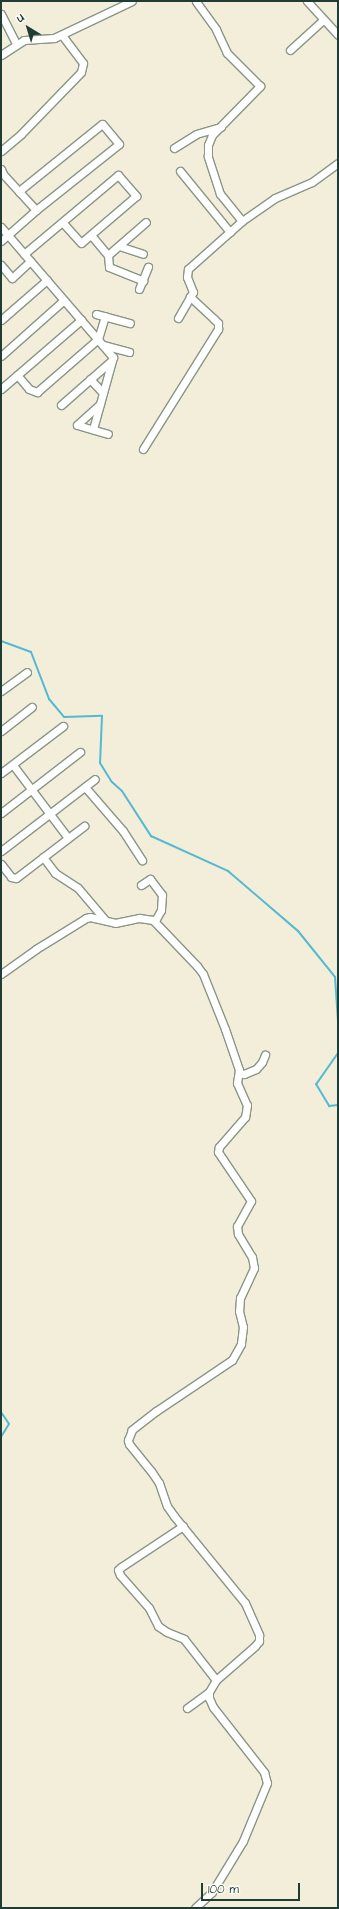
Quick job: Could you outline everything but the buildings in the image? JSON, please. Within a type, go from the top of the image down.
[{"type":"street","points":[[1,55],[16,43],[24,40],[49,40],[132,1]]},
{"type":"street","points":[[196,1],[216,29],[227,53],[260,86],[212,135],[208,145],[208,156],[220,194],[242,220]]},
{"type":"street","points":[[307,1],[322,20],[338,35]]},
{"type":"street","points":[[1,14],[16,43]]},
{"type":"street","points":[[290,50],[322,20]]},
{"type":"street","points":[[1,151],[21,134],[81,72],[82,63],[62,35]]},
{"type":"street","points":[[1,240],[119,144],[102,124],[19,191]]},
{"type":"street","points":[[174,148],[196,134],[221,127]]},
{"type":"street","points":[[178,318],[190,297],[193,288],[187,277],[188,270],[242,220],[275,198],[312,182],[338,163]]},
{"type":"street","points":[[1,169],[36,210]]},
{"type":"street","points":[[180,170],[230,232]]},
{"type":"street","points":[[24,254],[63,223],[118,175],[136,196],[81,243],[63,223]]},
{"type":"street","points":[[108,255],[146,222]]},
{"type":"street","points":[[1,227],[113,357],[93,429]]},
{"type":"street","points":[[90,235],[108,255],[109,266],[143,281]]},
{"type":"street","points":[[119,246],[143,254]]},
{"type":"street","points":[[1,265],[12,278],[30,261]]},
{"type":"street","points":[[139,289],[148,267]]},
{"type":"street","points":[[1,320],[47,280]]},
{"type":"street","points":[[143,449],[218,329],[218,323],[190,297]]},
{"type":"street","points":[[1,356],[64,300]]},
{"type":"street","points":[[96,314],[130,323]]},
{"type":"street","points":[[18,375],[29,389],[37,392],[98,339],[105,316]]},
{"type":"street","points":[[1,389],[81,320]]},
{"type":"street","points":[[103,345],[129,352]]},
{"type":"street","points":[[61,405],[112,360]]},
{"type":"street","points":[[90,379],[103,393]]},
{"type":"street","points":[[100,404],[77,425],[108,434]]},
{"type":"street","points":[[1,691],[27,672]]},
{"type":"street","points":[[1,731],[32,707]]},
{"type":"street","points":[[1,774],[63,726]]},
{"type":"street","points":[[1,813],[80,752]]},
{"type":"street","points":[[13,765],[68,838]]},
{"type":"street","points":[[1,851],[96,779]]},
{"type":"street","points":[[85,787],[124,831],[142,860]]},
{"type":"street","points":[[1,864],[11,878],[16,878],[84,826]]},
{"type":"street","points":[[43,857],[55,873],[78,888],[105,921]]},
{"type":"street","points":[[141,885],[150,879],[162,895],[161,910],[155,921]]},
{"type":"street","points":[[1,974],[36,949],[86,918],[90,917],[115,923],[148,918],[155,921],[203,974],[225,1029],[239,1073],[237,1083],[239,1092],[246,1101],[247,1111],[240,1124],[218,1152],[251,1201],[237,1226],[238,1234],[252,1257],[254,1268],[240,1298],[239,1311],[243,1327],[241,1344],[232,1360],[156,1411],[132,1430],[128,1440],[129,1444],[159,1483],[167,1506],[245,1603],[259,1635],[259,1642],[216,1680],[209,1692],[187,1708]]},
{"type":"street","points":[[239,1073],[244,1074],[256,1068],[262,1062],[264,1056]]},
{"type":"street","points":[[183,1526],[121,1566],[118,1570],[149,1608],[158,1626],[167,1632],[184,1639],[216,1680]]},
{"type":"street","points":[[195,1908],[212,1892],[243,1841],[267,1783],[264,1772],[213,1708],[209,1692]]},
{"type":"waterway","points":[[1,641],[31,652],[49,699],[64,717],[102,716],[100,763],[112,782],[122,791],[151,836],[228,871],[298,931],[335,977],[338,1021]]},
{"type":"waterway","points":[[338,1053],[316,1084],[329,1106],[338,1105]]},
{"type":"waterway","points":[[1,1412],[9,1424],[1,1437]]}]
